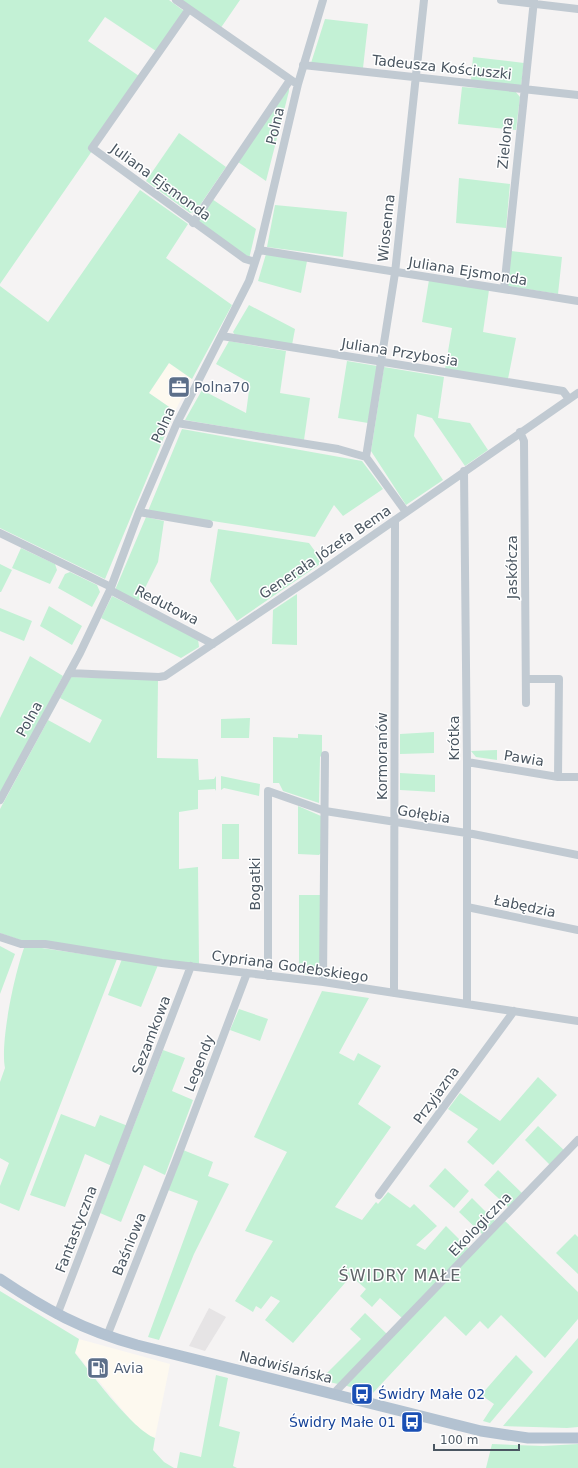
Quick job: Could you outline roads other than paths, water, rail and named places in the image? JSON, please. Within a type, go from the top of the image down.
[{"type":"main road","name":"Nadwiślańska","points":[[0,1279],[57,1315],[107,1336],[335,1395],[491,1433],[528,1438],[578,1438]]},
{"type":"street","points":[[176,0],[290,80],[298,84]]},
{"type":"street","name":"Polna","points":[[0,800],[69,674],[111,589],[139,512],[176,423],[242,298],[259,250],[298,84],[323,0]]},
{"type":"street","name":"Wiosenna","points":[[366,457],[395,273],[424,0]]},
{"type":"street","points":[[501,0],[533,2],[578,10]]},
{"type":"street","name":"Zielona","points":[[504,289],[533,2]]},
{"type":"street","name":"Juliana Ejsmonda","points":[[189,9],[92,148],[193,223],[245,259],[254,262]]},
{"type":"street","name":"Tadeusza Kościuszki","points":[[303,65],[578,95]]},
{"type":"street","name":"Polna","points":[[193,223],[290,80]]},
{"type":"street","name":"Juliana Ejsmonda","points":[[259,250],[395,273],[578,301]]},
{"type":"street","name":"Juliana Przybosia","points":[[222,336],[563,391],[569,399]]},
{"type":"street","name":"Generała Józefa Bema","points":[[69,674],[165,676],[395,520],[520,432],[578,394]]},
{"type":"street","points":[[176,423],[338,449],[366,457],[406,512]]},
{"type":"street","name":"Jaskółcza","points":[[520,432],[524,441],[526,703]]},
{"type":"street","name":"Krótka","points":[[464,472],[467,762],[467,1004]]},
{"type":"street","points":[[139,512],[209,524]]},
{"type":"street","name":"Kormoranów","points":[[394,993],[395,520]]},
{"type":"street","name":"Redutowa","points":[[0,533],[111,589],[213,644]]},
{"type":"street","points":[[526,679],[559,680],[558,777]]},
{"type":"street","points":[[323,982],[326,811],[325,755]]},
{"type":"street","name":"Pawia","points":[[467,762],[558,777],[578,777]]},
{"type":"street","name":"Gołębia","points":[[268,791],[326,811],[466,834],[578,855]]},
{"type":"street","name":"Bogatki","points":[[268,791],[268,976]]},
{"type":"street","name":"Łabędzia","points":[[467,907],[578,930]]},
{"type":"street","name":"Cypriana Godebskiego","points":[[0,937],[21,944],[44,944],[100,954],[323,982],[578,1021]]},
{"type":"street","name":"Sezamkowa","points":[[120,1153],[191,966]]},
{"type":"street","name":"Legendy","points":[[176,1161],[247,973]]},
{"type":"street","name":"Przyjazna","points":[[379,1195],[514,1011]]},
{"type":"street","name":"Ekologiczna","points":[[335,1395],[341,1386],[578,1140]]},
{"type":"street","name":"Fantastyczna","points":[[57,1315],[120,1153]]},
{"type":"street","name":"Baśniowa","points":[[107,1336],[176,1161]]},
{"type":"place","name":"Polna70","points":[[179,387]]},
{"type":"place","name":"Avia","points":[[98,1368]]},
{"type":"place","name":"Świdry Małe 02","points":[[362,1394]]},
{"type":"place","name":"Świdry Małe 01","points":[[412,1422]]},
{"type":"district","name":"ŚWIDRY MAŁE","points":[[400,1275]]}]
